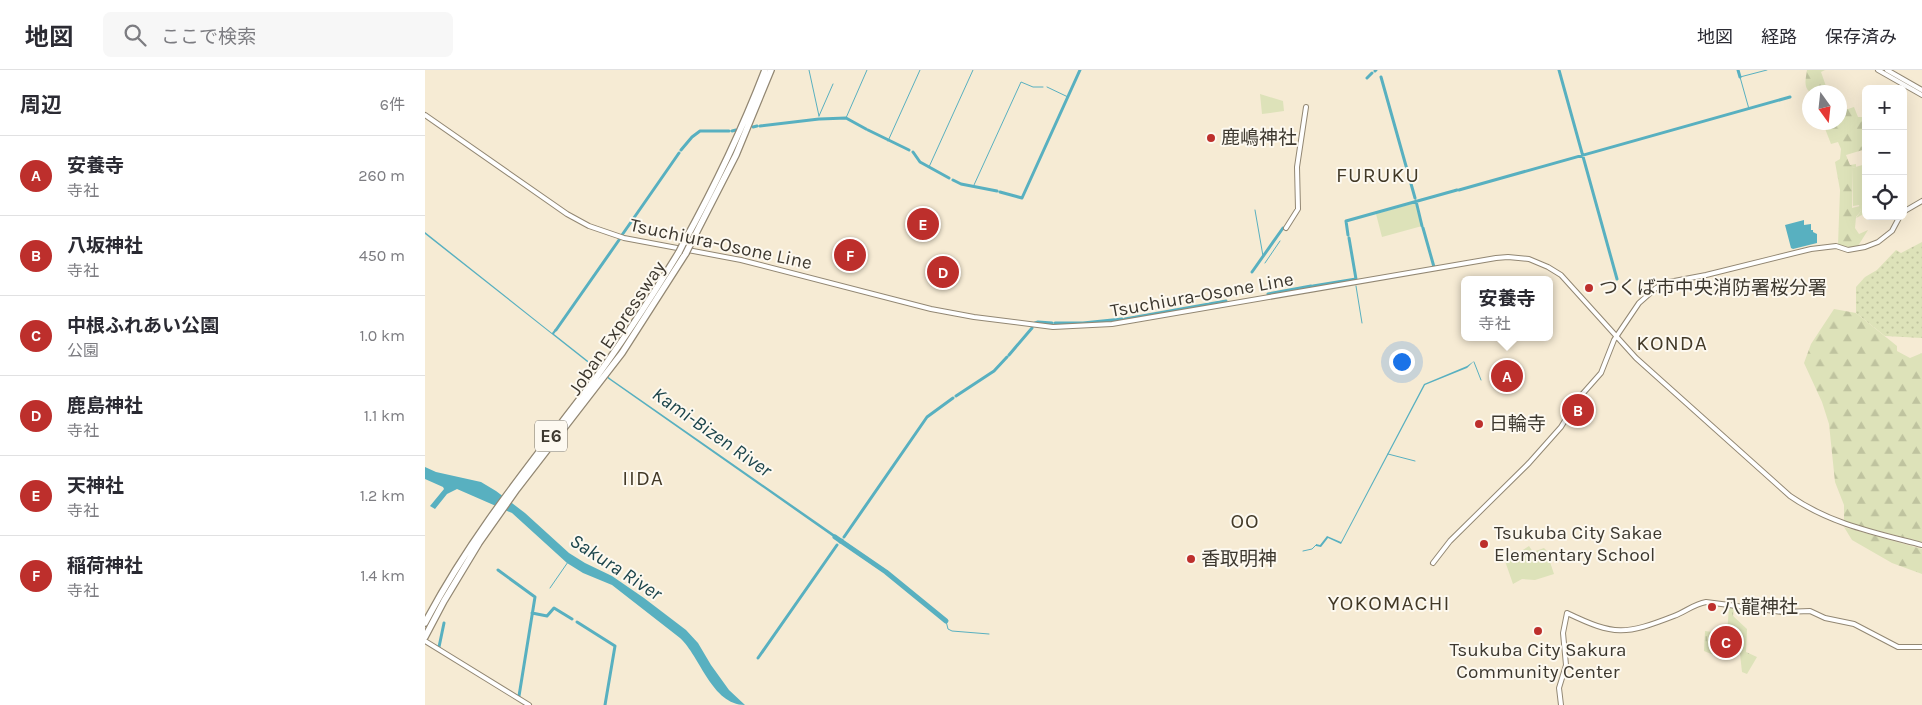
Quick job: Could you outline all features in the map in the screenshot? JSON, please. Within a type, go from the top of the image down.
[{"type":"highway","name":"Joban Expressway","points":[[719,183],[765,70]]},
{"type":"highway","name":"Joban Expressway","points":[[425,623],[461,565],[515,487],[620,351],[682,252],[750,125],[771,70]]},
{"type":"highway","name":"Joban Expressway","points":[[425,636],[461,565]]},
{"type":"main road","points":[[1878,70],[1922,96]]},
{"type":"main road","points":[[1887,70],[1922,90]]},
{"type":"main road","points":[[1286,228],[1298,209],[1297,167],[1306,107]]},
{"type":"main road","name":"Tsuchiura-Osone Line","points":[[425,115],[567,214],[607,233],[734,258],[911,304],[974,317],[1053,326],[1112,324],[1508,257],[1539,262],[1561,274],[1637,358],[1798,502],[1828,518],[1850,526],[1922,545]]},
{"type":"main road","points":[[1907,210],[1922,201]]},
{"type":"main road","points":[[1433,563],[1450,541],[1529,463],[1561,427],[1578,399],[1601,373],[1616,337],[1643,299],[1664,284],[1706,276],[1821,247],[1836,246],[1848,250],[1865,247],[1881,240],[1892,231],[1898,220]]},
{"type":"main road","points":[[1561,705],[1559,688],[1566,665],[1563,633],[1567,613],[1603,629],[1622,632],[1675,616],[1697,604],[1706,602],[1783,612],[1805,611],[1825,618],[1849,622],[1898,647],[1922,647]]},
{"type":"main road","points":[[425,641],[529,705]]},
{"type":"green space","points":[[1807,70],[1825,70],[1821,72],[1826,85],[1806,85]]},
{"type":"green space","points":[[1260,94],[1283,101],[1284,111],[1262,114]]},
{"type":"green space","points":[[1854,107],[1858,117],[1862,117],[1862,150],[1846,155],[1850,165],[1856,164],[1856,167],[1852,168],[1852,208],[1860,206],[1861,211],[1856,217],[1855,228],[1859,234],[1868,230],[1858,246],[1845,248],[1838,245],[1840,190],[1835,162],[1840,159],[1841,149],[1838,142],[1831,144],[1826,130],[1847,130],[1847,109]]},
{"type":"green space","points":[[1862,165],[1862,215],[1856,218],[1861,211],[1859,205],[1853,206],[1852,168]]},
{"type":"green space","points":[[1415,203],[1422,226],[1382,237],[1376,214]]},
{"type":"green space","points":[[1922,242],[1922,338],[1885,336],[1856,313],[1856,287],[1865,277],[1877,270],[1896,250],[1901,253]]},
{"type":"green space","points":[[1834,309],[1856,313],[1897,346],[1897,351],[1910,358],[1922,353],[1922,542],[1844,522],[1844,505],[1835,482],[1829,424],[1822,402],[1804,363],[1811,344]]},
{"type":"green space","points":[[1844,527],[1922,549],[1922,574],[1892,563],[1852,540]]},
{"type":"green space","points":[[1529,546],[1533,552],[1544,548],[1546,550],[1554,574],[1535,580],[1522,579],[1513,584],[1505,561]]},
{"type":"green space","points":[[1729,607],[1734,608],[1733,616],[1747,629],[1746,652],[1757,657],[1747,674],[1742,672],[1740,654],[1724,651],[1721,658],[1704,651],[1705,631],[1727,634]]},
{"type":"water","points":[[1804,220],[1804,225],[1811,224],[1811,230],[1817,234],[1817,243],[1793,249],[1791,248],[1785,225]]},
{"type":"water","points":[[425,232],[552,333],[555,329],[557,330],[554,334],[611,379],[841,539],[839,541],[610,380],[425,234]]},
{"type":"water","points":[[1474,361],[1467,368],[1425,385],[1341,544],[1328,538],[1321,547],[1316,546],[1316,544],[1320,545],[1327,536],[1341,542],[1424,384],[1467,366]]},
{"type":"water","points":[[425,467],[436,472],[481,482],[525,513],[569,553],[612,576],[644,598],[686,630],[698,643],[729,690],[745,705],[734,703],[715,689],[680,638],[612,585],[583,573],[567,563],[512,513],[457,489],[447,494],[435,509],[430,506],[444,489],[425,479]]},
{"type":"waterway","points":[[809,70],[819,116]]},
{"type":"waterway","points":[[846,118],[867,70]]},
{"type":"waterway","points":[[888,141],[920,70]]},
{"type":"waterway","points":[[929,167],[973,70]]},
{"type":"waterway","points":[[1000,192],[1022,198],[1080,70]]},
{"type":"waterway","points":[[1559,70],[1617,279]]},
{"type":"waterway","points":[[1738,70],[1740,77]]},
{"type":"waterway","points":[[1749,109],[1740,77],[1767,70]]},
{"type":"waterway","points":[[1367,78],[1372,73]]},
{"type":"waterway","points":[[1381,77],[1415,198]]},
{"type":"waterway","points":[[974,185],[1021,82],[1033,87],[1043,87]]},
{"type":"waterway","points":[[819,116],[833,84]]},
{"type":"waterway","points":[[1047,87],[1068,97]]},
{"type":"waterway","points":[[1459,190],[1790,97]]},
{"type":"waterway","points":[[820,119],[846,118],[866,129]]},
{"type":"waterway","points":[[760,126],[819,119]]},
{"type":"waterway","points":[[753,127],[757,126]]},
{"type":"waterway","points":[[732,131],[736,130]]},
{"type":"waterway","points":[[868,130],[909,150]]},
{"type":"waterway","points":[[681,150],[700,131],[729,131]]},
{"type":"waterway","points":[[913,152],[920,162],[949,178]]},
{"type":"waterway","points":[[622,235],[679,153]]},
{"type":"waterway","points":[[953,180],[961,184],[997,191]]},
{"type":"waterway","points":[[1348,235],[1346,221],[1457,190]]},
{"type":"waterway","points":[[1416,201],[1422,226]]},
{"type":"waterway","points":[[1255,210],[1263,256]]},
{"type":"waterway","points":[[1252,272],[1283,228]]},
{"type":"waterway","points":[[1423,228],[1434,267]]},
{"type":"waterway","points":[[1313,286],[1356,279],[1349,238]]},
{"type":"waterway","points":[[556,330],[619,240]]},
{"type":"waterway","points":[[1265,263],[1280,241]]},
{"type":"waterway","points":[[1268,294],[1311,286]]},
{"type":"waterway","points":[[1356,286],[1362,323]]},
{"type":"waterway","points":[[1125,319],[1226,301]]},
{"type":"waterway","points":[[1055,323],[1083,323],[1122,319]]},
{"type":"waterway","points":[[1035,323],[1052,323]]},
{"type":"waterway","points":[[1009,355],[1032,328]]},
{"type":"waterway","points":[[956,396],[994,371],[1007,357]]},
{"type":"waterway","points":[[1474,362],[1481,380]]},
{"type":"waterway","points":[[844,537],[927,417],[953,398]]},
{"type":"waterway","points":[[1388,454],[1415,461]]},
{"type":"waterway","name":"Kami-Bizen River","points":[[835,537],[886,572],[946,621]]},
{"type":"waterway","points":[[758,658],[837,545]]},
{"type":"waterway","points":[[1303,551],[1312,549],[1316,545]]},
{"type":"waterway","name":"Sakura River","points":[[550,588],[568,562]]},
{"type":"waterway","points":[[498,570],[535,597],[519,696]]},
{"type":"waterway","points":[[532,613],[547,616],[554,608],[572,619]]},
{"type":"waterway","name":"Kami-Bizen River","points":[[946,621],[948,629],[952,631],[989,634]]},
{"type":"waterway","points":[[577,622],[615,646],[605,705]]},
{"type":"waterway","points":[[439,647],[444,623]]},
{"type":"place","name":"鹿嶋神社","points":[[1211,138]]},
{"type":"place","name":"天神社","points":[[923,224]]},
{"type":"place","name":"稲荷神社","points":[[850,255]]},
{"type":"place","name":"鹿島神社","points":[[943,272]]},
{"type":"place","name":"つくば市中央消防署桜分署","points":[[1589,288]]},
{"type":"place","name":"安養寺","points":[[1507,376]]},
{"type":"place","name":"八坂神社","points":[[1578,410]]},
{"type":"place","name":"日輪寺","points":[[1479,424]]},
{"type":"place","name":"Tsukuba City Sakae Elementary School","points":[[1484,544]]},
{"type":"place","name":"香取明神","points":[[1191,559]]},
{"type":"place","name":"八龍神社","points":[[1712,607]]},
{"type":"place","name":"Tsukuba City Sakura Community Center","points":[[1538,631]]},
{"type":"place","name":"中根ふれあい公園","points":[[1726,642]]},
{"type":"district","name":"FURUKU","points":[[1378,175]]},
{"type":"district","name":"KONDA","points":[[1672,343]]},
{"type":"district","name":"IIDA","points":[[643,478]]},
{"type":"district","name":"OO","points":[[1245,521]]},
{"type":"district","name":"YOKOMACHI","points":[[1389,603]]}]
